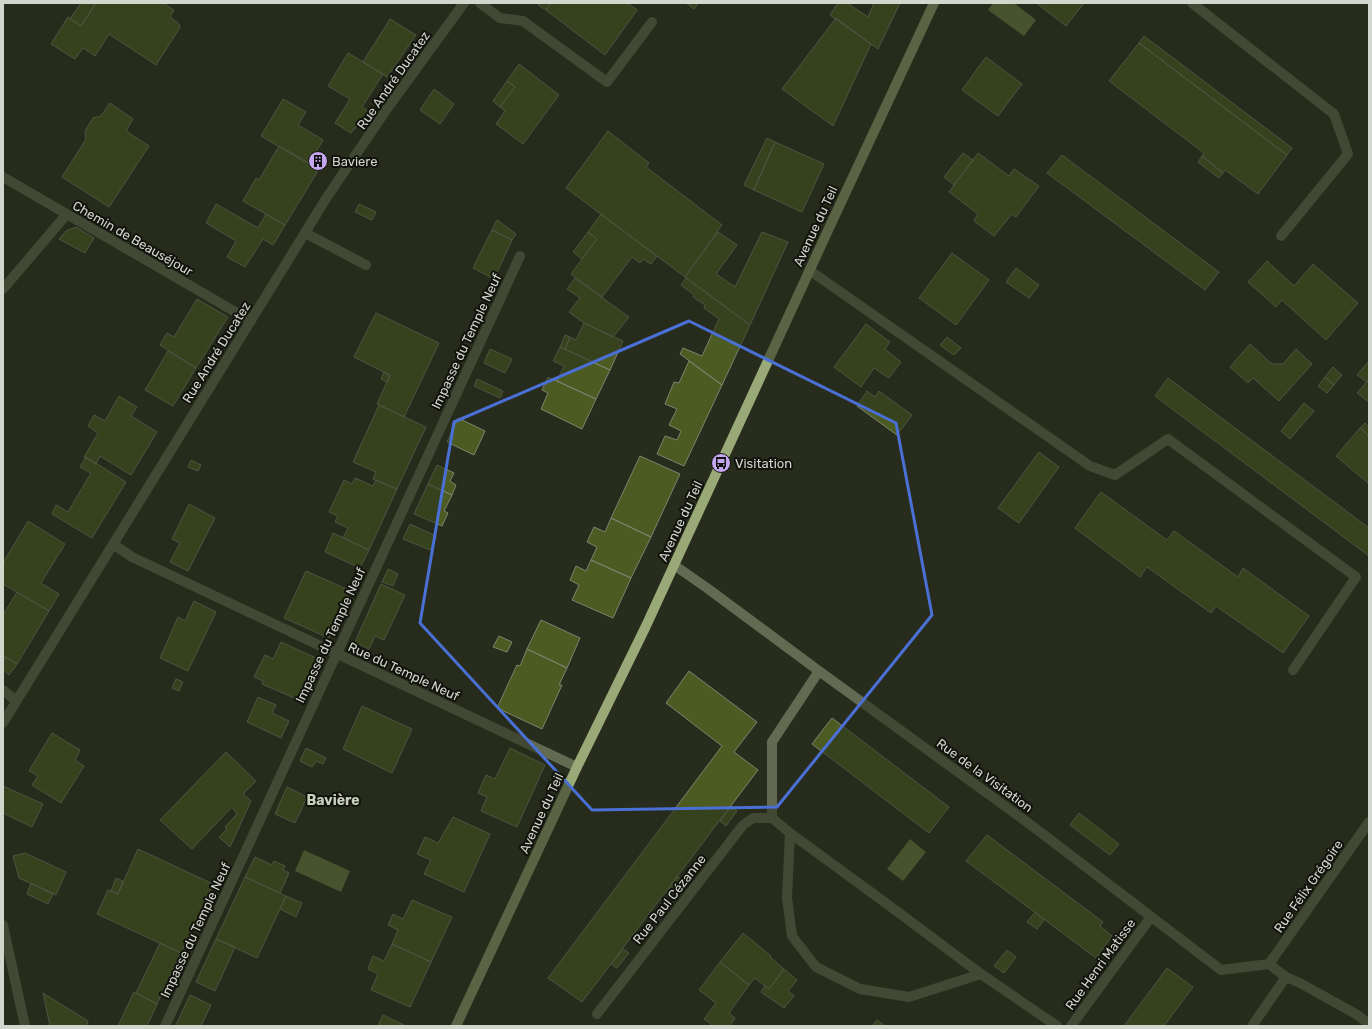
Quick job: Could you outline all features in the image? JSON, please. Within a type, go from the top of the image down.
[{"type":"main road","name":"Avenue du Teil","points":[[456,1026],[577,767],[646,626],[809,270],[934,3]]},
{"type":"street","name":"Rue André Ducatez","points":[[3,723],[305,233],[345,171],[464,3]]},
{"type":"street","points":[[480,3],[500,18],[522,21],[607,82],[652,22]]},
{"type":"street","points":[[1192,3],[1334,114],[1348,154],[1281,236]]},
{"type":"street","name":"Chemin de Beauséjour","points":[[3,177],[66,215],[251,320]]},
{"type":"street","points":[[3,290],[66,215]]},
{"type":"street","points":[[305,233],[366,265]]},
{"type":"street","name":"Impasse du Temple Neuf","points":[[165,1026],[520,256]]},
{"type":"street","points":[[809,270],[1090,466],[1115,475],[1168,439],[1356,577],[1293,670]]},
{"type":"street","name":"Rue du Temple Neuf","points":[[113,544],[132,557],[577,767]]},
{"type":"street","name":"Rue de la Visitation","points":[[674,565],[1031,825],[1221,970],[1269,964]]},
{"type":"street","points":[[819,671],[772,742],[772,818],[790,833],[980,974],[1057,1026]]},
{"type":"street","points":[[3,690],[16,701]]},
{"type":"street","name":"Rue Paul Cézanne","points":[[597,1014],[742,825],[753,818],[772,818]]},
{"type":"street","name":"Rue Félix Grégoire","points":[[1269,964],[1369,822]]},
{"type":"street","points":[[790,833],[787,898],[792,936],[816,967],[860,989],[909,997],[980,974]]},
{"type":"street","name":"Rue Henri Matisse","points":[[1071,1026],[1151,917]]},
{"type":"street","points":[[3,925],[25,1026]]},
{"type":"street","points":[[1269,964],[1286,977],[1300,983],[1356,1014],[1369,1024]]},
{"type":"street","points":[[1252,1026],[1286,977]]},
{"type":"highlighted area","points":[[689,321],[896,423],[932,615],[777,807],[592,810],[420,623],[454,422]]},
{"type":"shaded area","points":[[993,3],[1014,3],[1036,20],[1024,36],[988,10]]},
{"type":"shaded area","points":[[910,839],[926,852],[903,881],[887,869]]},
{"type":"shaded area","points":[[304,850],[350,871],[341,892],[295,871]]},
{"type":"building","points":[[81,3],[96,3],[81,26],[70,19]]},
{"type":"building","points":[[96,3],[163,3],[174,10],[170,17],[180,26],[156,65],[109,34],[95,56],[83,48],[75,59],[51,44],[68,17],[81,26]]},
{"type":"building","points":[[539,3],[551,3],[546,10],[538,5]]},
{"type":"building","points":[[551,3],[627,3],[637,10],[605,55],[546,10]]},
{"type":"building","points":[[686,3],[698,3],[694,9]]},
{"type":"building","points":[[838,3],[847,3],[868,17],[874,3],[900,3],[878,49],[830,15]]},
{"type":"building","points":[[1036,3],[1084,3],[1066,26]]},
{"type":"building","points":[[836,18],[871,44],[833,126],[782,89]]},
{"type":"building","points":[[390,19],[416,35],[387,77],[363,62]]},
{"type":"building","points":[[1144,36],[1292,148],[1287,155],[1139,43]]},
{"type":"building","points":[[1139,43],[1287,155],[1258,194],[1225,170],[1223,173],[1202,156],[1204,153],[1109,81]]},
{"type":"building","points":[[348,53],[383,74],[362,107],[369,112],[351,133],[335,123],[350,99],[328,86]]},
{"type":"building","points":[[986,57],[1022,84],[998,116],[962,90]]},
{"type":"building","points":[[519,64],[559,95],[523,144],[496,124],[505,111],[500,107],[515,87],[507,81]]},
{"type":"building","points":[[507,81],[515,87],[500,107],[493,101]]},
{"type":"building","points":[[434,89],[454,104],[440,124],[420,110]]},
{"type":"building","points":[[283,99],[306,112],[298,125],[323,140],[309,164],[261,136]]},
{"type":"building","points":[[110,103],[133,119],[126,131],[149,146],[109,207],[62,177],[86,139],[85,131],[93,118],[101,116]]},
{"type":"building","points":[[608,131],[649,163],[646,167],[722,225],[685,277],[566,188]]},
{"type":"building","points":[[767,138],[775,142],[754,190],[744,185]]},
{"type":"building","points":[[775,142],[824,164],[802,212],[754,190]]},
{"type":"building","points":[[279,146],[319,169],[285,225],[243,201],[256,178],[259,180]]},
{"type":"building","name":"Baviere","points":[[316,152],[326,158],[319,169],[309,164]]},
{"type":"building","points":[[963,153],[973,160],[954,185],[944,177]]},
{"type":"building","points":[[978,153],[1009,176],[1014,169],[1039,186],[1016,217],[1012,214],[994,236],[974,221],[978,214],[949,192]]},
{"type":"building","points":[[1062,155],[1219,272],[1205,290],[1047,173]]},
{"type":"building","points":[[1202,156],[1223,173],[1219,178],[1198,162]]},
{"type":"building","points":[[216,204],[258,228],[266,214],[285,225],[273,245],[263,239],[245,267],[227,257],[236,241],[206,223]]},
{"type":"building","points":[[359,204],[376,212],[372,220],[355,212]]},
{"type":"building","points":[[601,214],[657,256],[651,264],[643,259],[640,263],[632,257],[602,297],[571,274],[597,239],[588,232]]},
{"type":"building","points":[[497,220],[516,234],[512,240],[492,230]]},
{"type":"building","points":[[76,227],[94,238],[85,253],[59,239],[66,231]]},
{"type":"building","points":[[492,230],[512,240],[494,279],[473,268]]},
{"type":"building","points":[[588,232],[597,239],[582,259],[573,252]]},
{"type":"building","points":[[718,232],[737,245],[716,274],[735,287],[762,232],[788,242],[750,325],[685,277]]},
{"type":"building","points":[[952,253],[989,280],[956,325],[919,298]]},
{"type":"building","points":[[1267,261],[1294,286],[1313,264],[1358,303],[1326,340],[1282,300],[1276,307],[1248,282]]},
{"type":"building","points":[[1016,268],[1039,285],[1029,298],[1006,282]]},
{"type":"building","points":[[575,278],[629,317],[613,337],[584,323],[569,312],[580,298],[567,289]]},
{"type":"building","points":[[686,278],[750,325],[722,385],[680,354],[683,348],[702,356],[719,319],[704,308],[705,305],[693,297],[694,295],[681,285]]},
{"type":"building","points":[[197,299],[228,317],[196,368],[160,345],[167,333],[174,337]]},
{"type":"building","points":[[376,313],[439,343],[404,417],[377,404],[390,375],[354,357]]},
{"type":"building","points":[[584,323],[623,341],[610,370],[565,349],[570,337],[576,340]]},
{"type":"building","points":[[866,324],[890,342],[885,349],[901,362],[889,378],[874,368],[861,387],[834,367]]},
{"type":"building","points":[[565,335],[570,337],[565,349],[560,347]]},
{"type":"building","points":[[947,337],[961,348],[954,355],[940,345]]},
{"type":"building","points":[[1250,344],[1272,364],[1283,364],[1296,349],[1312,364],[1279,401],[1253,378],[1248,383],[1230,367]]},
{"type":"building","points":[[560,347],[610,370],[596,399],[557,381],[564,366],[553,361]]},
{"type":"building","points":[[490,349],[512,359],[505,373],[484,363]]},
{"type":"building","points":[[168,351],[196,368],[173,406],[145,390]]},
{"type":"building","points":[[689,361],[722,385],[684,466],[657,454],[665,436],[677,440],[681,431],[669,425],[677,409],[665,404],[674,382],[679,383]]},
{"type":"building","points":[[1369,361],[1369,379],[1367,382],[1357,375]]},
{"type":"building","points":[[1333,367],[1342,375],[1334,385],[1325,377]]},
{"type":"building","points":[[384,372],[390,375],[387,382],[381,379]]},
{"type":"building","points":[[548,377],[596,399],[582,429],[541,409],[548,393],[542,390]]},
{"type":"building","points":[[1325,377],[1334,385],[1327,393],[1318,386]]},
{"type":"building","points":[[1168,378],[1369,528],[1369,556],[1155,396]]},
{"type":"building","points":[[477,379],[503,391],[500,398],[474,386]]},
{"type":"building","points":[[1369,379],[1369,402],[1357,393]]},
{"type":"building","points":[[867,391],[875,397],[879,391],[912,415],[897,435],[857,406]]},
{"type":"building","points":[[119,396],[137,407],[131,416],[157,432],[131,475],[100,456],[96,464],[84,457],[98,433],[88,426],[94,415],[105,421]]},
{"type":"building","points":[[1304,403],[1314,411],[1290,439],[1281,431]]},
{"type":"building","points":[[379,405],[426,427],[397,489],[373,479],[376,472],[353,462]]},
{"type":"building","points":[[458,418],[485,431],[474,455],[447,442]]},
{"type":"building","points":[[1365,423],[1369,427],[1369,436],[1360,428]]},
{"type":"building","points":[[1360,428],[1369,436],[1369,484],[1336,456]]},
{"type":"building","points":[[1039,452],[1059,467],[1019,523],[998,508]]},
{"type":"building","points":[[640,456],[680,474],[651,537],[611,518]]},
{"type":"building","points":[[86,457],[126,482],[92,538],[52,514],[56,505],[68,512],[91,473],[80,467]]},
{"type":"building","points":[[191,460],[201,465],[198,471],[188,467]]},
{"type":"building","points":[[437,465],[454,473],[450,481],[456,485],[452,495],[428,484]]},
{"type":"building","points":[[355,478],[373,486],[376,480],[397,489],[369,550],[343,538],[348,528],[335,522],[338,516],[329,512],[344,480],[352,484]]},
{"type":"building","points":[[428,484],[452,495],[444,511],[448,513],[442,526],[414,514]]},
{"type":"building","points":[[1101,492],[1167,540],[1174,531],[1238,577],[1243,568],[1309,616],[1283,653],[1216,606],[1211,613],[1147,567],[1140,577],[1075,528]]},
{"type":"building","points":[[189,504],[215,518],[188,571],[170,562],[180,543],[172,539]]},
{"type":"building","points":[[611,518],[651,537],[631,578],[591,560],[597,547],[587,542],[594,527],[605,532]]},
{"type":"building","points":[[28,521],[65,544],[41,583],[59,594],[49,611],[3,584],[3,563]]},
{"type":"building","points":[[410,524],[436,536],[430,550],[403,539]]},
{"type":"building","points":[[333,533],[369,550],[360,568],[325,552]]},
{"type":"building","points":[[591,560],[631,578],[613,618],[572,600],[579,585],[570,580],[576,566],[586,571]]},
{"type":"building","points":[[388,569],[398,574],[393,586],[382,582]]},
{"type":"building","points":[[306,571],[351,591],[329,638],[284,618]]},
{"type":"building","points":[[381,584],[405,595],[384,640],[375,636],[369,649],[355,642]]},
{"type":"building","points":[[17,592],[49,611],[17,664],[3,656],[3,615]]},
{"type":"building","points":[[194,601],[216,612],[188,671],[160,658],[178,617],[185,621]]},
{"type":"building","points":[[541,620],[580,638],[567,668],[527,649]]},
{"type":"building","points":[[499,636],[512,642],[507,652],[493,647]]},
{"type":"building","points":[[281,642],[318,659],[299,700],[262,684],[263,681],[254,677],[265,655],[273,659]]},
{"type":"building","points":[[527,649],[567,668],[559,685],[562,685],[542,729],[497,708],[517,665],[520,666]]},
{"type":"building","points":[[4,656],[17,664],[9,675],[3,670]]},
{"type":"building","points":[[689,671],[757,722],[734,752],[758,770],[582,1002],[548,978],[722,746],[666,703]]},
{"type":"building","points":[[176,679],[183,682],[179,691],[172,688]]},
{"type":"building","points":[[258,697],[276,705],[272,713],[289,721],[281,738],[247,722]]},
{"type":"building","points":[[362,706],[412,729],[392,773],[343,749]]},
{"type":"building","points":[[832,718],[949,807],[929,833],[812,744]]},
{"type":"building","points":[[52,733],[80,750],[75,760],[84,766],[61,803],[32,785],[38,776],[29,771]]},
{"type":"building","points":[[306,748],[326,758],[323,764],[316,761],[312,767],[300,761]]},
{"type":"building","points":[[510,748],[545,765],[517,827],[481,811],[487,797],[478,793],[486,775],[495,779]]},
{"type":"building","points":[[226,752],[256,781],[243,794],[251,801],[230,847],[219,837],[227,829],[225,827],[237,814],[232,807],[192,849],[160,820]]},
{"type":"building","points":[[3,786],[43,804],[32,827],[3,813]]},
{"type":"building","points":[[287,787],[307,797],[295,823],[275,814]]},
{"type":"building","points":[[731,806],[737,811],[726,826],[720,821]]},
{"type":"building","points":[[1079,813],[1119,844],[1110,855],[1070,825]]},
{"type":"building","points":[[453,817],[490,834],[464,892],[424,874],[431,860],[417,854],[425,837],[438,843]]},
{"type":"building","points":[[987,835],[1103,922],[1100,926],[1112,936],[1096,958],[966,861]]},
{"type":"building","points":[[138,849],[213,884],[181,953],[97,914],[108,890],[118,894]]},
{"type":"building","points":[[25,853],[66,872],[56,895],[19,878],[13,856]]},
{"type":"building","points":[[255,857],[272,865],[274,861],[285,866],[283,870],[289,873],[280,893],[245,877]]},
{"type":"building","points":[[677,876],[684,881],[671,896],[666,893]]},
{"type":"building","points":[[245,877],[286,896],[257,958],[216,939]]},
{"type":"building","points":[[116,878],[123,881],[118,894],[111,891]]},
{"type":"building","points":[[31,883],[53,894],[48,904],[27,894]]},
{"type":"building","points":[[286,896],[302,903],[296,917],[280,909]]},
{"type":"building","points":[[412,900],[452,917],[431,962],[392,944],[398,930],[388,925],[393,914],[403,919]]},
{"type":"building","points":[[1035,912],[1044,920],[1037,929],[1027,922]]},
{"type":"building","points":[[743,933],[784,969],[769,989],[755,978],[749,985],[720,962]]},
{"type":"building","points":[[216,939],[235,947],[215,991],[196,982]]},
{"type":"building","points":[[160,943],[181,953],[157,1004],[136,993]]},
{"type":"building","points":[[392,944],[431,962],[410,1007],[371,990],[378,974],[368,969],[373,956],[384,961]]},
{"type":"building","points":[[623,949],[629,953],[617,968],[611,964]]},
{"type":"building","points":[[1007,950],[1016,957],[1004,973],[994,966]]},
{"type":"building","points":[[720,962],[749,985],[729,1013],[735,1018],[730,1026],[714,1026],[704,1019],[716,1003],[699,990]]},
{"type":"building","points":[[1167,968],[1193,987],[1164,1026],[1124,1026]]},
{"type":"building","points":[[784,969],[797,980],[788,991],[794,996],[784,1008],[761,992],[765,986],[769,989]]},
{"type":"building","points":[[134,992],[157,1004],[147,1026],[118,1026]]},
{"type":"building","points":[[43,993],[88,1021],[87,1026],[50,1026]]},
{"type":"building","points":[[190,995],[211,1005],[201,1026],[176,1025]]},
{"type":"building","points":[[383,1015],[406,1026],[378,1026]]},
{"type":"building","points":[[877,1020],[885,1026],[872,1026]]},
{"type":"place","name":"Baviere","points":[[318,161]]},
{"type":"place","name":"Visitation","points":[[721,463]]},
{"type":"district","name":"Bavière","points":[[333,800]]}]
